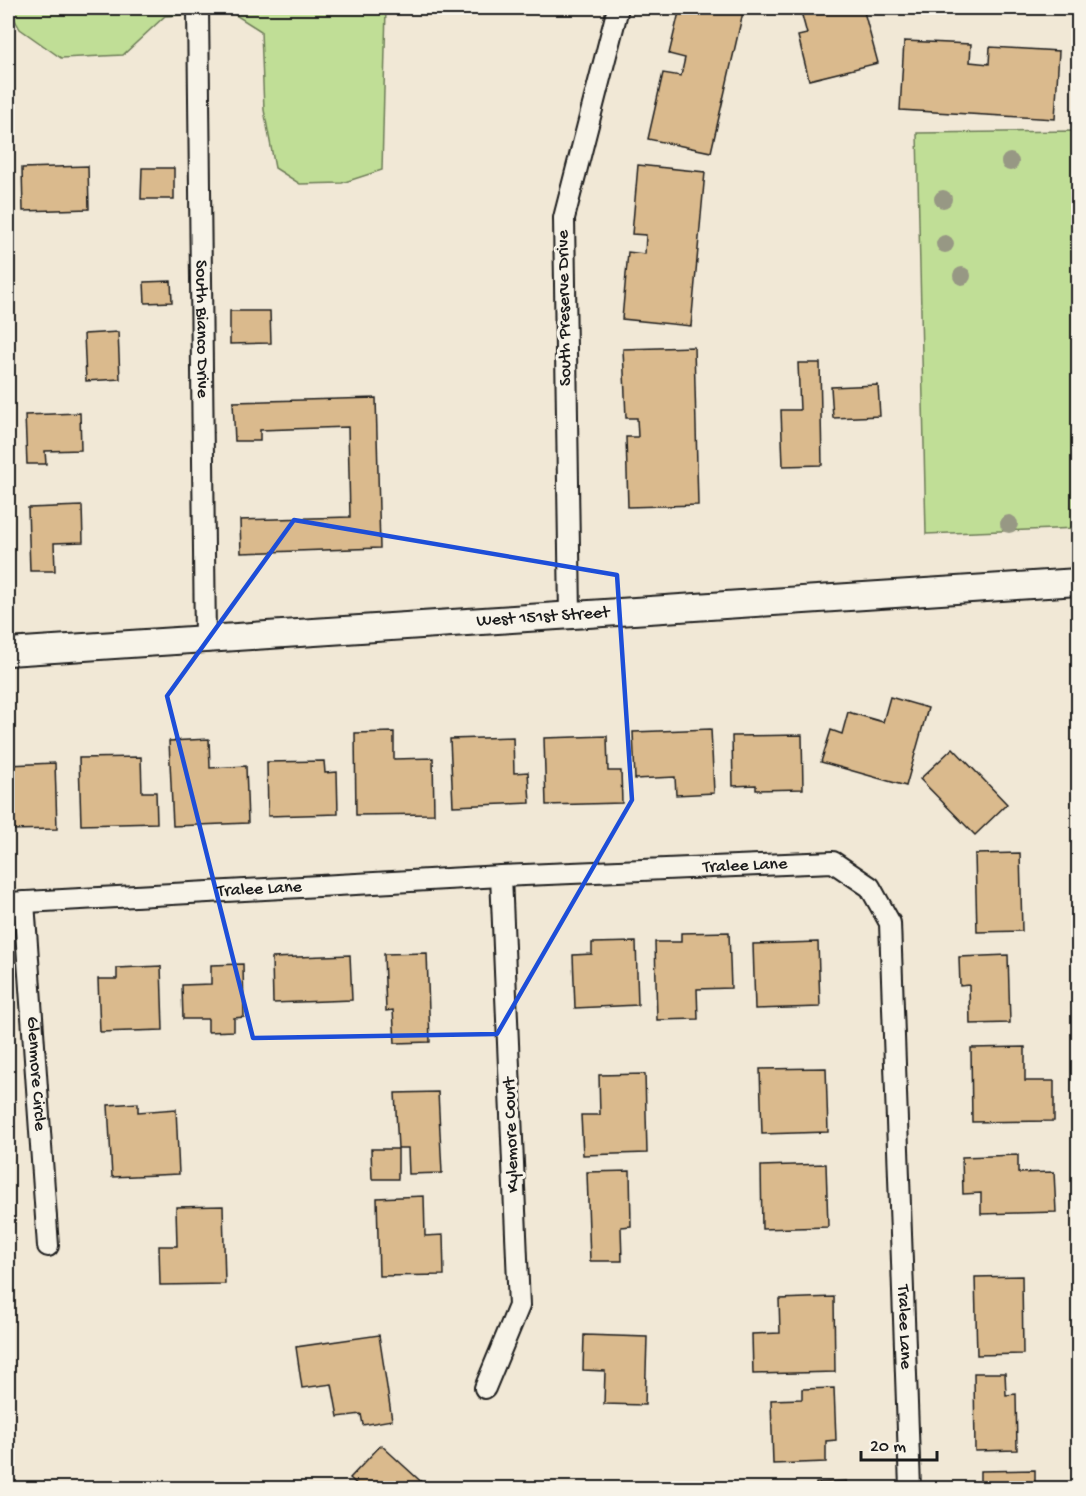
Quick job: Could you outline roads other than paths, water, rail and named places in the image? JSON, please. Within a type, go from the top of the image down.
[{"type":"street","name":"South Preserve Drive","points":[[570,615],[564,218],[618,8]]},
{"type":"street","name":"South Bianco Drive","points":[[198,13],[205,639]]},
{"type":"street","name":"West 151st Street","points":[[8,652],[1078,582]]},
{"type":"street","name":"Tralee Lane","points":[[16,903],[501,876],[833,862],[870,887],[890,923],[910,1488]]},
{"type":"street","name":"Kylemore Court","points":[[485,1388],[519,1306],[501,876]]},
{"type":"street","name":"Glenmore Circle","points":[[16,903],[48,1246]]}]
